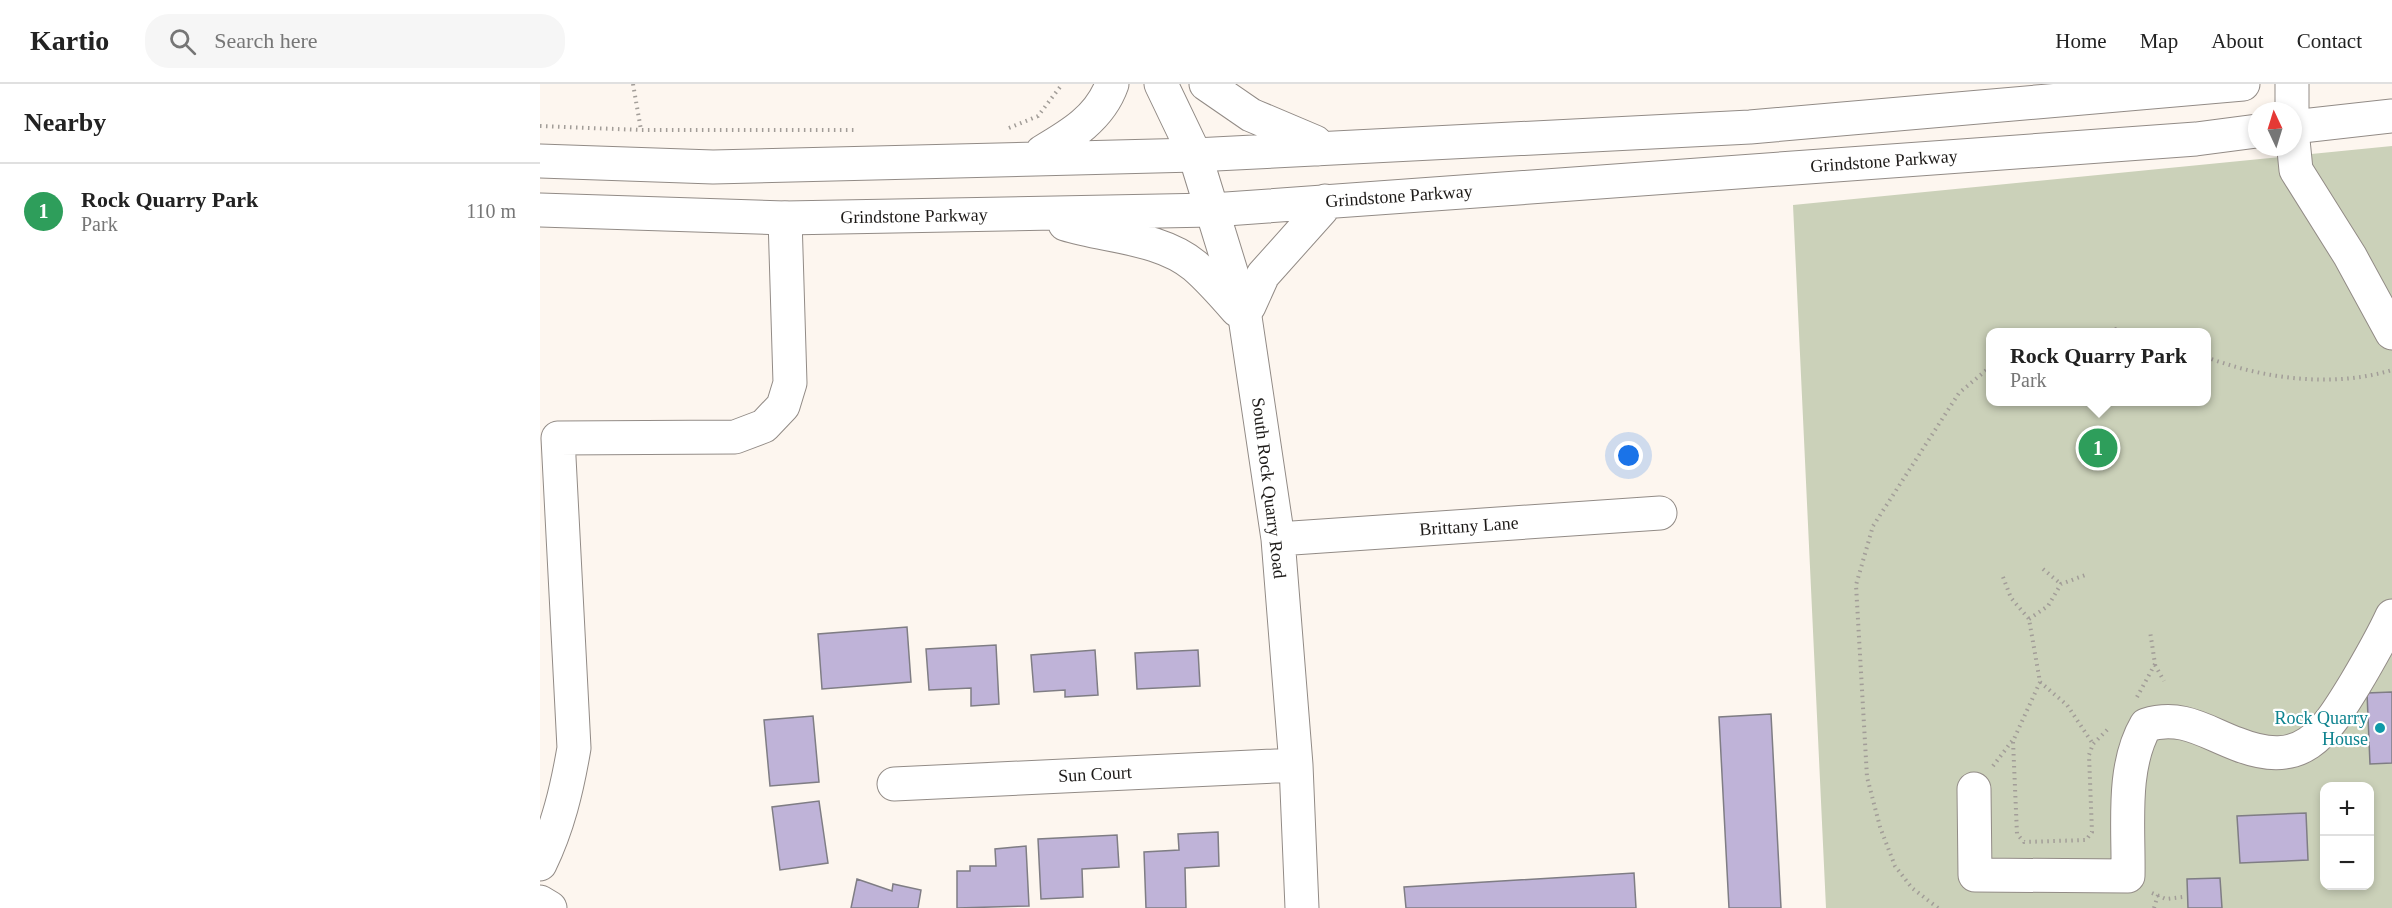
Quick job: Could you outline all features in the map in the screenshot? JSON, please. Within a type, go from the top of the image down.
[{"type":"main road","points":[[1039,159],[1042,152],[1078,131],[1100,106],[1112,84]]},
{"type":"main road","name":"South Rock Quarry Road","points":[[1161,84],[1196,155],[1244,311],[1278,539],[1296,765],[1302,908]]},
{"type":"main road","points":[[1206,84],[1251,115],[1315,142],[1318,149]]},
{"type":"main road","points":[[540,161],[713,167],[1196,155],[1750,127],[2243,84]]},
{"type":"main road","points":[[2292,84],[2292,102]]},
{"type":"main road","points":[[2302,126],[2392,116]]},
{"type":"main road","name":"Grindstone Parkway","points":[[540,210],[785,218],[1212,210],[2172,141],[2248,132]]},
{"type":"main road","points":[[2295,156],[2296,170],[2350,256],[2392,333]]},
{"type":"main road","points":[[1047,213],[1050,220],[1079,229],[1142,241],[1166,251],[1194,265],[1237,310],[1244,311],[1249,306],[1263,275],[1322,209],[1325,201]]},
{"type":"main road","points":[[540,864],[553,837],[567,789],[574,748],[558,438],[735,437],[764,426],[783,406],[789,383],[785,218]]},
{"type":"main road","name":"Brittany Lane","points":[[1278,539],[1660,513]]},
{"type":"main road","points":[[1974,789],[1975,875],[2128,876],[2131,769],[2135,744],[2146,725],[2163,720],[2195,725],[2238,745],[2274,755],[2301,748],[2328,728],[2381,641],[2392,616]]},
{"type":"main road","name":"Sun Court","points":[[894,784],[1296,765]]},
{"type":"main road","points":[[540,902],[550,908]]},
{"type":"path","points":[[633,84],[640,130]]},
{"type":"path","points":[[1007,129],[1038,116],[1060,87]]},
{"type":"path","points":[[540,126],[640,130],[858,130]]},
{"type":"path","points":[[2211,359],[2230,366],[2313,381],[2365,378],[2392,370]]},
{"type":"path","points":[[1938,908],[1912,888],[1895,866],[1880,827],[1869,787],[1856,585],[1873,526],[1959,393],[1986,370]]},
{"type":"path","points":[[2043,569],[2061,584]]},
{"type":"path","points":[[2029,619],[2048,606],[2061,584],[2088,574]]},
{"type":"path","points":[[2003,577],[2010,598],[2029,619],[2040,682],[2013,741],[2017,834],[2024,842],[2086,840]]},
{"type":"path","points":[[2155,664],[2164,681]]},
{"type":"path","points":[[2040,682],[2067,705],[2093,744]]},
{"type":"path","points":[[2154,908],[2158,895]]},
{"type":"green space","points":[[2392,146],[2392,908],[1826,908],[1793,205]]},
{"type":"building","points":[[907,627],[911,682],[822,689],[818,634]]},
{"type":"building","points":[[996,645],[999,704],[971,706],[971,688],[929,690],[926,649]]},
{"type":"building","points":[[1095,650],[1098,695],[1065,697],[1065,690],[1034,692],[1031,655]]},
{"type":"building","points":[[1198,650],[1200,686],[1137,689],[1135,653]]},
{"type":"building","name":"Rock Quarry House","points":[[2392,692],[2392,763],[2370,764],[2367,693]]},
{"type":"building","points":[[1771,714],[1781,908],[1729,908],[1719,717]]},
{"type":"building","points":[[813,716],[819,782],[770,786],[764,720]]},
{"type":"building","points":[[819,801],[828,863],[780,870],[772,807]]},
{"type":"building","points":[[2306,813],[2308,860],[2240,863],[2237,816]]},
{"type":"building","points":[[1218,832],[1219,866],[1185,868],[1186,908],[1146,908],[1144,852],[1179,850],[1178,834]]},
{"type":"building","points":[[1117,835],[1119,867],[1082,869],[1083,897],[1041,899],[1038,839]]},
{"type":"building","points":[[1026,846],[1029,906],[957,908],[957,871],[970,871],[970,866],[996,866],[995,849]]},
{"type":"building","points":[[1634,873],[1636,908],[1406,908],[1404,887]]},
{"type":"building","points":[[2220,878],[2222,908],[2188,908],[2187,879]]},
{"type":"building","points":[[857,879],[892,891],[893,884],[921,890],[918,908],[851,908]]},
{"type":"place","name":"Rock Quarry Park","points":[[2098,448]]},
{"type":"place","name":"Rock Quarry House","points":[[2380,728]]}]
